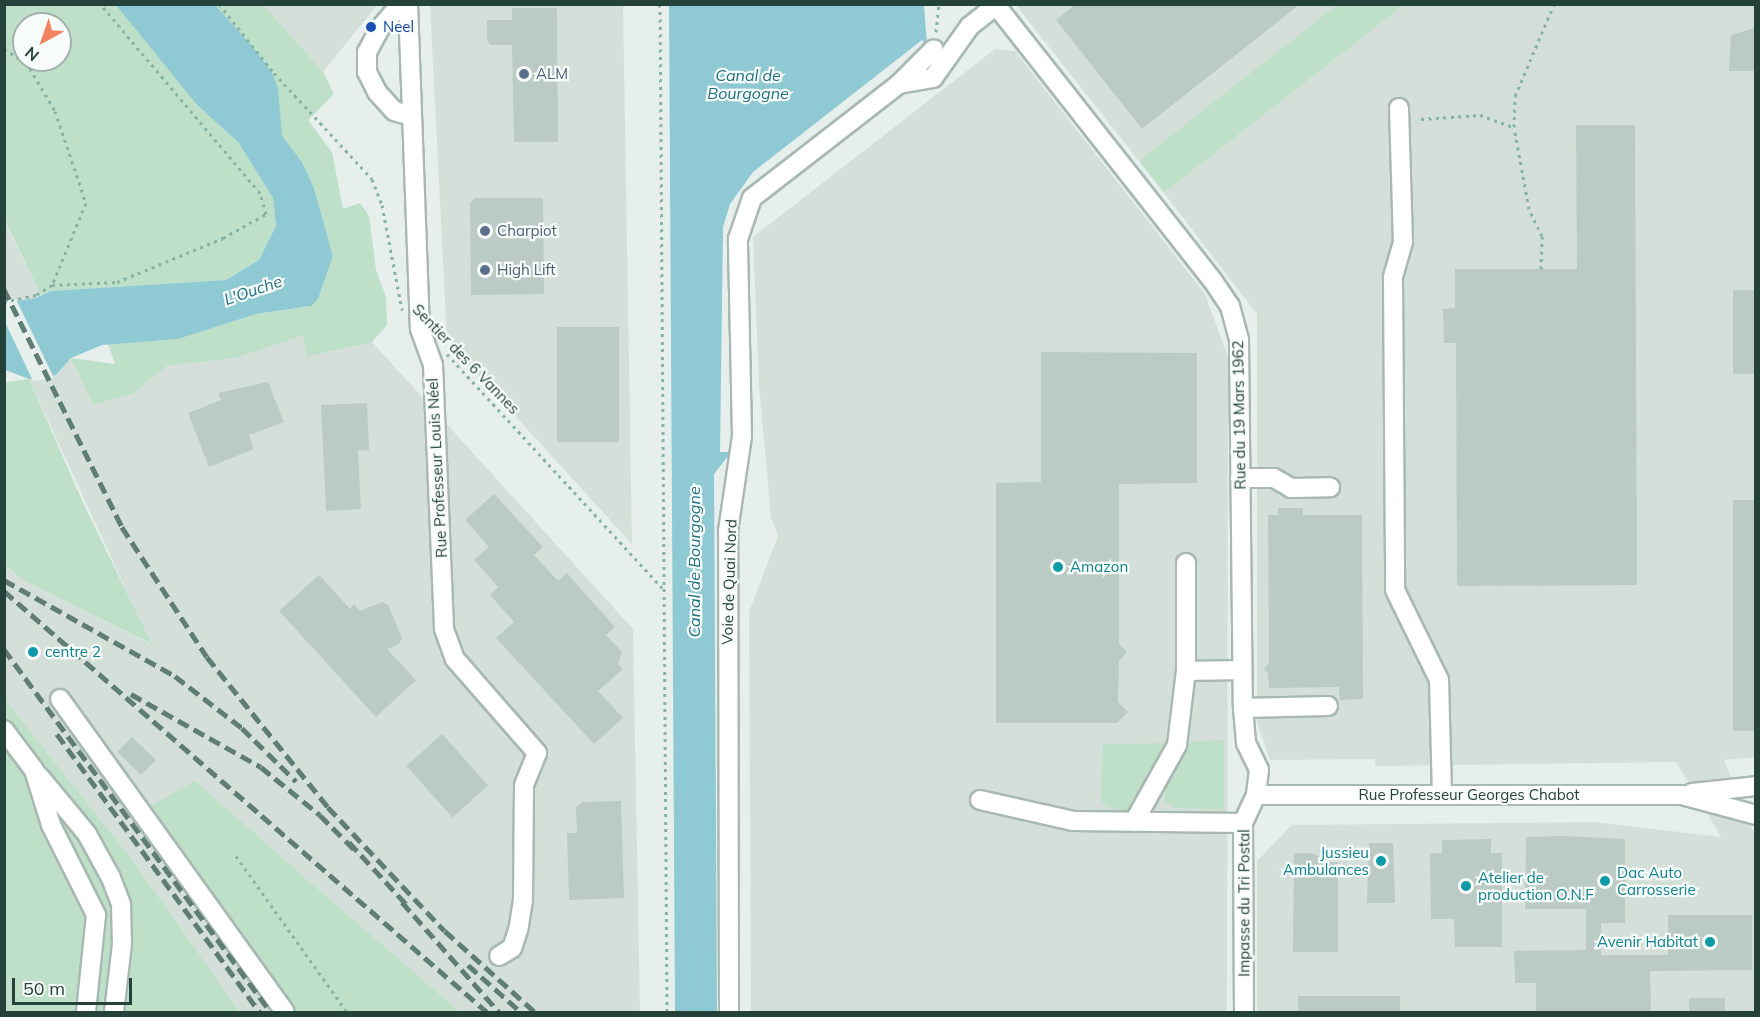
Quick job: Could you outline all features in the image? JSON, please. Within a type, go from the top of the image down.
[{"type":"street","points":[[401,4],[380,28],[367,52],[367,72],[377,92],[394,111],[411,116]]},
{"type":"street","name":"Rue Professeur Louis Néel","points":[[408,4],[420,329],[433,365],[444,629],[454,659],[537,753],[524,786],[519,930],[512,948],[499,956]]},
{"type":"street","name":"Voie de Quai Nord","points":[[899,84],[933,78],[970,26],[996,5]]},
{"type":"street","name":"Rue du 19 Mars 1962","points":[[996,5],[1230,306],[1239,339],[1243,708],[1246,743],[1258,770],[1256,795]]},
{"type":"street","name":"Voie de Quai Nord","points":[[729,1012],[728,531],[742,436],[738,239],[752,198],[899,84],[934,49]]},
{"type":"street","points":[[1399,108],[1402,242],[1393,278],[1395,590],[1439,680],[1442,795]]},
{"type":"street","points":[[1240,478],[1274,477],[1291,488],[1330,488]]},
{"type":"street","points":[[1134,822],[1177,745],[1186,672],[1186,563]]},
{"type":"street","points":[[1186,672],[1242,670]]},
{"type":"street","points":[[60,699],[285,1012]]},
{"type":"street","points":[[1243,708],[1328,706]]},
{"type":"street","points":[[4,730],[87,834],[111,878],[121,904],[122,944],[114,1012]]},
{"type":"street","points":[[34,770],[51,825],[96,915],[86,1012]]},
{"type":"street","name":"Rue Professeur Georges Chabot","points":[[1256,795],[1682,795],[1755,786]]},
{"type":"street","name":"Impasse du Tri Postal","points":[[1244,1012],[1244,823],[1256,795]]},
{"type":"street","name":"Rue Professeur Georges Chabot","points":[[1682,795],[1755,815]]},
{"type":"street","points":[[980,800],[1073,821],[1244,823]]},
{"type":"path","points":[[4,302],[36,295],[52,285],[117,282],[222,238],[266,214],[260,193],[100,4]]},
{"type":"path","name":"Sentier des 6 Vannes","points":[[219,4],[274,73],[372,179],[382,205],[397,300],[403,313],[420,329]]},
{"type":"path","points":[[660,4],[667,1012]]},
{"type":"path","points":[[934,49],[939,4]]},
{"type":"path","points":[[1541,269],[1542,236],[1528,209],[1514,127],[1515,96],[1554,4]]},
{"type":"path","points":[[4,49],[26,62],[55,111],[86,203],[52,285]]},
{"type":"path","points":[[1421,119],[1480,115],[1514,127]]},
{"type":"path","name":"Sentier des 6 Vannes","points":[[444,351],[663,589]]},
{"type":"path","points":[[236,856],[347,1012]]},
{"type":"shaded area","points":[[264,5],[377,5],[323,72]]},
{"type":"shaded area","points":[[430,5],[623,5],[632,544],[447,341]]},
{"type":"shaded area","points":[[1016,5],[1338,5],[1139,161]]},
{"type":"shaded area","points":[[1404,5],[1755,5],[1756,757],[1724,760],[1755,836],[1755,1012],[1257,1012],[1257,861],[1292,825],[1594,822],[1721,837],[1676,762],[1375,766],[1375,759],[1270,760],[1257,722],[1257,314],[1164,193]]},
{"type":"shaded area","points":[[995,49],[1015,51],[1205,294],[1228,357],[1227,1012],[751,1012],[749,612],[778,536],[771,517],[759,384],[753,237]]},
{"type":"shaded area","points":[[4,221],[41,295],[36,298],[5,303]]},
{"type":"shaded area","points":[[305,334],[306,357],[372,342],[633,629],[640,1012],[460,1012],[302,875],[291,1012],[240,1012],[133,861],[5,699],[4,566],[25,581],[151,644],[29,379],[56,375],[71,358],[93,405],[133,393],[167,366],[235,358]]},
{"type":"green space","points":[[116,4],[197,105],[238,142],[273,198],[276,226],[259,260],[226,280],[50,291],[41,295],[5,221],[5,5]]},
{"type":"green space","points":[[1338,4],[1404,5],[1164,193],[1139,161]]},
{"type":"green space","points":[[215,5],[264,5],[323,72],[334,94],[308,120],[332,152],[343,209],[360,203],[369,216],[376,270],[386,297],[387,325],[372,342],[306,357],[304,335],[235,358],[167,366],[133,393],[93,405],[71,358],[115,364],[108,344],[178,339],[256,314],[307,307],[318,299],[333,256],[314,188],[302,162],[281,136],[271,71]]},
{"type":"green space","points":[[29,379],[84,505],[152,644],[25,581],[5,566],[5,382]]},
{"type":"green space","points":[[5,699],[133,861],[240,1012],[5,1012]]},
{"type":"green space","points":[[1224,740],[1224,810],[1175,808],[1164,801],[1166,787],[1188,742]]},
{"type":"green space","points":[[1168,743],[1140,799],[1127,811],[1106,807],[1101,800],[1103,744]]},
{"type":"green space","points":[[195,781],[460,1012],[291,1012],[155,819],[150,806]]},
{"type":"water","name":"L'Ouche","points":[[116,5],[215,5],[251,45],[271,71],[278,88],[282,136],[302,162],[314,188],[333,256],[318,299],[311,306],[256,314],[178,339],[102,345],[71,358],[56,375],[29,379],[5,370],[5,303],[36,298],[50,291],[226,280],[259,260],[276,226],[273,198],[238,142],[197,105]]},
{"type":"water","name":"Canal de Bourgogne","points":[[669,5],[924,5],[927,45],[758,177],[735,207],[729,249],[729,455],[714,474],[717,1012],[675,1012]]},
{"type":"pier","points":[[922,40],[928,48],[760,179],[738,208],[732,228],[732,452],[720,452],[723,227],[730,204],[753,172]]},
{"type":"pier","points":[[16,299],[54,378],[33,381],[5,322],[4,300]]},
{"type":"building","points":[[1076,4],[1300,4],[1142,129],[1056,20]]},
{"type":"building","points":[[512,8],[557,8],[558,142],[514,142],[512,45],[490,45],[487,40],[487,20],[512,20]]},
{"type":"building","points":[[1755,28],[1755,71],[1729,71],[1731,35]]},
{"type":"building","points":[[1576,125],[1635,125],[1637,585],[1457,586],[1456,343],[1444,343],[1443,309],[1455,308],[1455,269],[1577,269]]},
{"type":"building","points":[[475,198],[543,198],[544,294],[471,295],[470,203]]},
{"type":"building","points":[[1733,290],[1755,290],[1755,374],[1733,374]]},
{"type":"building","points":[[557,327],[619,327],[619,442],[557,442]]},
{"type":"building","name":"Amazon","points":[[1041,352],[1197,353],[1197,483],[1119,484],[1119,644],[1127,652],[1119,661],[1118,702],[1128,712],[1117,723],[996,723],[996,483],[1041,482]]},
{"type":"building","points":[[268,382],[284,422],[249,435],[254,449],[209,467],[188,413],[221,400],[218,393]]},
{"type":"building","points":[[367,403],[369,450],[358,451],[361,509],[326,511],[321,405]]},
{"type":"building","points":[[494,494],[543,547],[534,555],[558,581],[567,573],[615,627],[606,635],[622,652],[618,664],[623,669],[598,691],[623,718],[594,744],[496,638],[514,622],[490,595],[498,587],[474,560],[489,547],[465,520]]},
{"type":"building","points":[[1733,500],[1755,500],[1755,731],[1733,731]]},
{"type":"building","points":[[1278,508],[1303,508],[1303,515],[1362,515],[1363,699],[1340,700],[1339,687],[1269,688],[1268,673],[1264,669],[1269,663],[1268,515],[1278,515]]},
{"type":"building","points":[[319,575],[350,609],[354,604],[360,611],[382,602],[388,605],[402,638],[399,644],[387,649],[416,680],[376,717],[279,611]]},
{"type":"building","points":[[442,734],[488,785],[452,817],[406,766]]},
{"type":"building","points":[[132,737],[156,760],[141,775],[117,752]]},
{"type":"building","points":[[621,801],[624,898],[569,900],[567,833],[577,833],[576,807],[583,802]]},
{"type":"building","points":[[1526,837],[1625,839],[1625,923],[1601,923],[1601,955],[1668,955],[1668,915],[1752,915],[1752,970],[1650,971],[1651,1012],[1536,1012],[1536,983],[1515,983],[1514,951],[1586,950],[1586,909],[1525,909]]},
{"type":"building","name":"Atelier de production O.N.F","points":[[1491,839],[1491,853],[1502,853],[1502,947],[1455,947],[1454,919],[1431,919],[1430,853],[1442,853],[1442,840]]},
{"type":"building","name":"Jussieu Ambulances","points":[[1369,843],[1393,843],[1395,903],[1367,903]]},
{"type":"building","points":[[1294,853],[1312,853],[1329,862],[1338,862],[1338,952],[1293,952]]},
{"type":"building","points":[[1298,996],[1400,996],[1400,1012],[1298,1012]]},
{"type":"building","points":[[1689,998],[1725,998],[1725,1012],[1689,1012]]},
{"type":"railway","points":[[4,289],[122,527],[207,657],[328,807],[445,931],[535,1012]]},
{"type":"railway","points":[[4,580],[175,676],[242,728],[296,781]]},
{"type":"railway","points":[[4,591],[487,1012]]},
{"type":"railway","points":[[4,649],[271,1012]]},
{"type":"railway","points":[[131,694],[261,767],[320,815],[354,849]]},
{"type":"railway","points":[[57,734],[260,1012]]},
{"type":"railway","points":[[349,842],[408,906]]},
{"type":"railway","points":[[402,902],[499,1012]]},
{"type":"railway","points":[[468,965],[521,1012]]},
{"type":"place","name":"Neel","points":[[371,27]]},
{"type":"place","name":"ALM","points":[[524,74]]},
{"type":"place","name":"Charpiot","points":[[485,231]]},
{"type":"place","name":"High Lift","points":[[485,270]]},
{"type":"place","name":"Amazon","points":[[1058,567]]},
{"type":"place","name":"centre 2","points":[[33,652]]},
{"type":"place","name":"Jussieu Ambulances","points":[[1381,861]]},
{"type":"place","name":"Dac Auto Carrosserie","points":[[1605,881]]},
{"type":"place","name":"Atelier de production O.N.F","points":[[1466,886]]},
{"type":"place","name":"Avenir Habitat","points":[[1710,942]]}]
